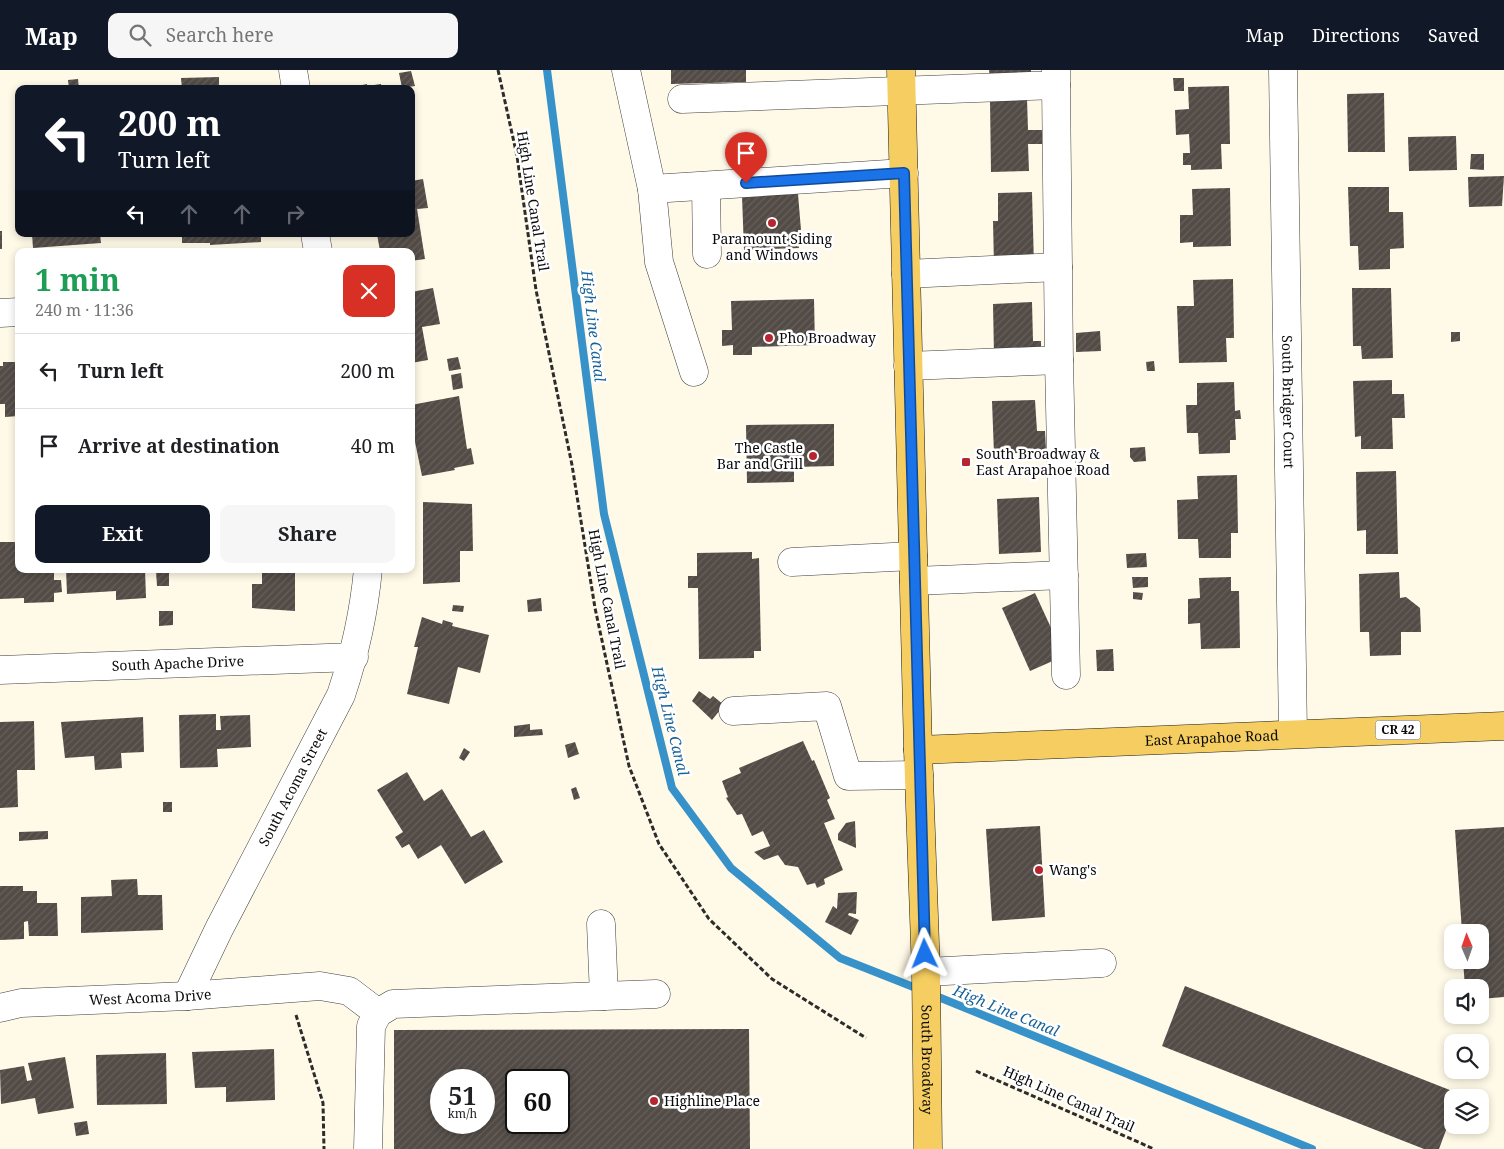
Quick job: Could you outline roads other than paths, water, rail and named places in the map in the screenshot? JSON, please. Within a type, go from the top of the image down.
[{"type":"main road","name":"South Broadway","points":[[902,80],[918,762],[926,972],[928,1149]]},
{"type":"main road","name":"East Arapahoe Road","points":[[918,762],[1293,734],[1504,726]]},
{"type":"street","points":[[293,70],[295,85]]},
{"type":"street","points":[[626,70],[652,189],[660,262],[694,372]]},
{"type":"street","name":"South Bridger Court","points":[[1283,70],[1293,734]]},
{"type":"street","points":[[682,99],[902,80],[1056,78],[1059,360],[1066,675]]},
{"type":"street","points":[[652,189],[904,173]]},
{"type":"street","points":[[706,186],[707,254]]},
{"type":"street","points":[[906,274],[1058,268]]},
{"type":"street","points":[[0,313],[15,312]]},
{"type":"street","points":[[908,366],[1059,360]]},
{"type":"street","points":[[792,562],[1064,575]]},
{"type":"street","name":"South Acoma Street","points":[[187,996],[341,695],[354,657],[364,608],[368,573]]},
{"type":"street","name":"South Apache Drive","points":[[0,670],[354,657]]},
{"type":"street","points":[[733,711],[826,706],[848,776],[918,762]]},
{"type":"street","points":[[601,924],[604,996]]},
{"type":"street","points":[[926,972],[1102,963]]},
{"type":"street","name":"West Acoma Drive","points":[[0,1008],[21,1003],[187,996],[320,986],[349,991],[378,1013]]},
{"type":"street","points":[[368,1149],[371,1026],[378,1013],[393,1004],[656,994]]},
{"type":"waterway","name":"High Line Canal","points":[[547,70],[604,514],[672,788],[731,868],[840,958],[921,990]]},
{"type":"waterway","name":"High Line Canal","points":[[931,994],[1312,1149]]},
{"type":"place","name":"Paramount Siding and Windows","points":[[772,223]]},
{"type":"place","name":"Pho Broadway","points":[[769,338]]},
{"type":"place","name":"The Castle Bar and Grill","points":[[813,456]]},
{"type":"place","name":"South Broadway & East Arapahoe Road","points":[[966,462]]},
{"type":"place","name":"Wang's","points":[[1039,870]]},
{"type":"place","name":"Highline Place","points":[[654,1101]]}]
